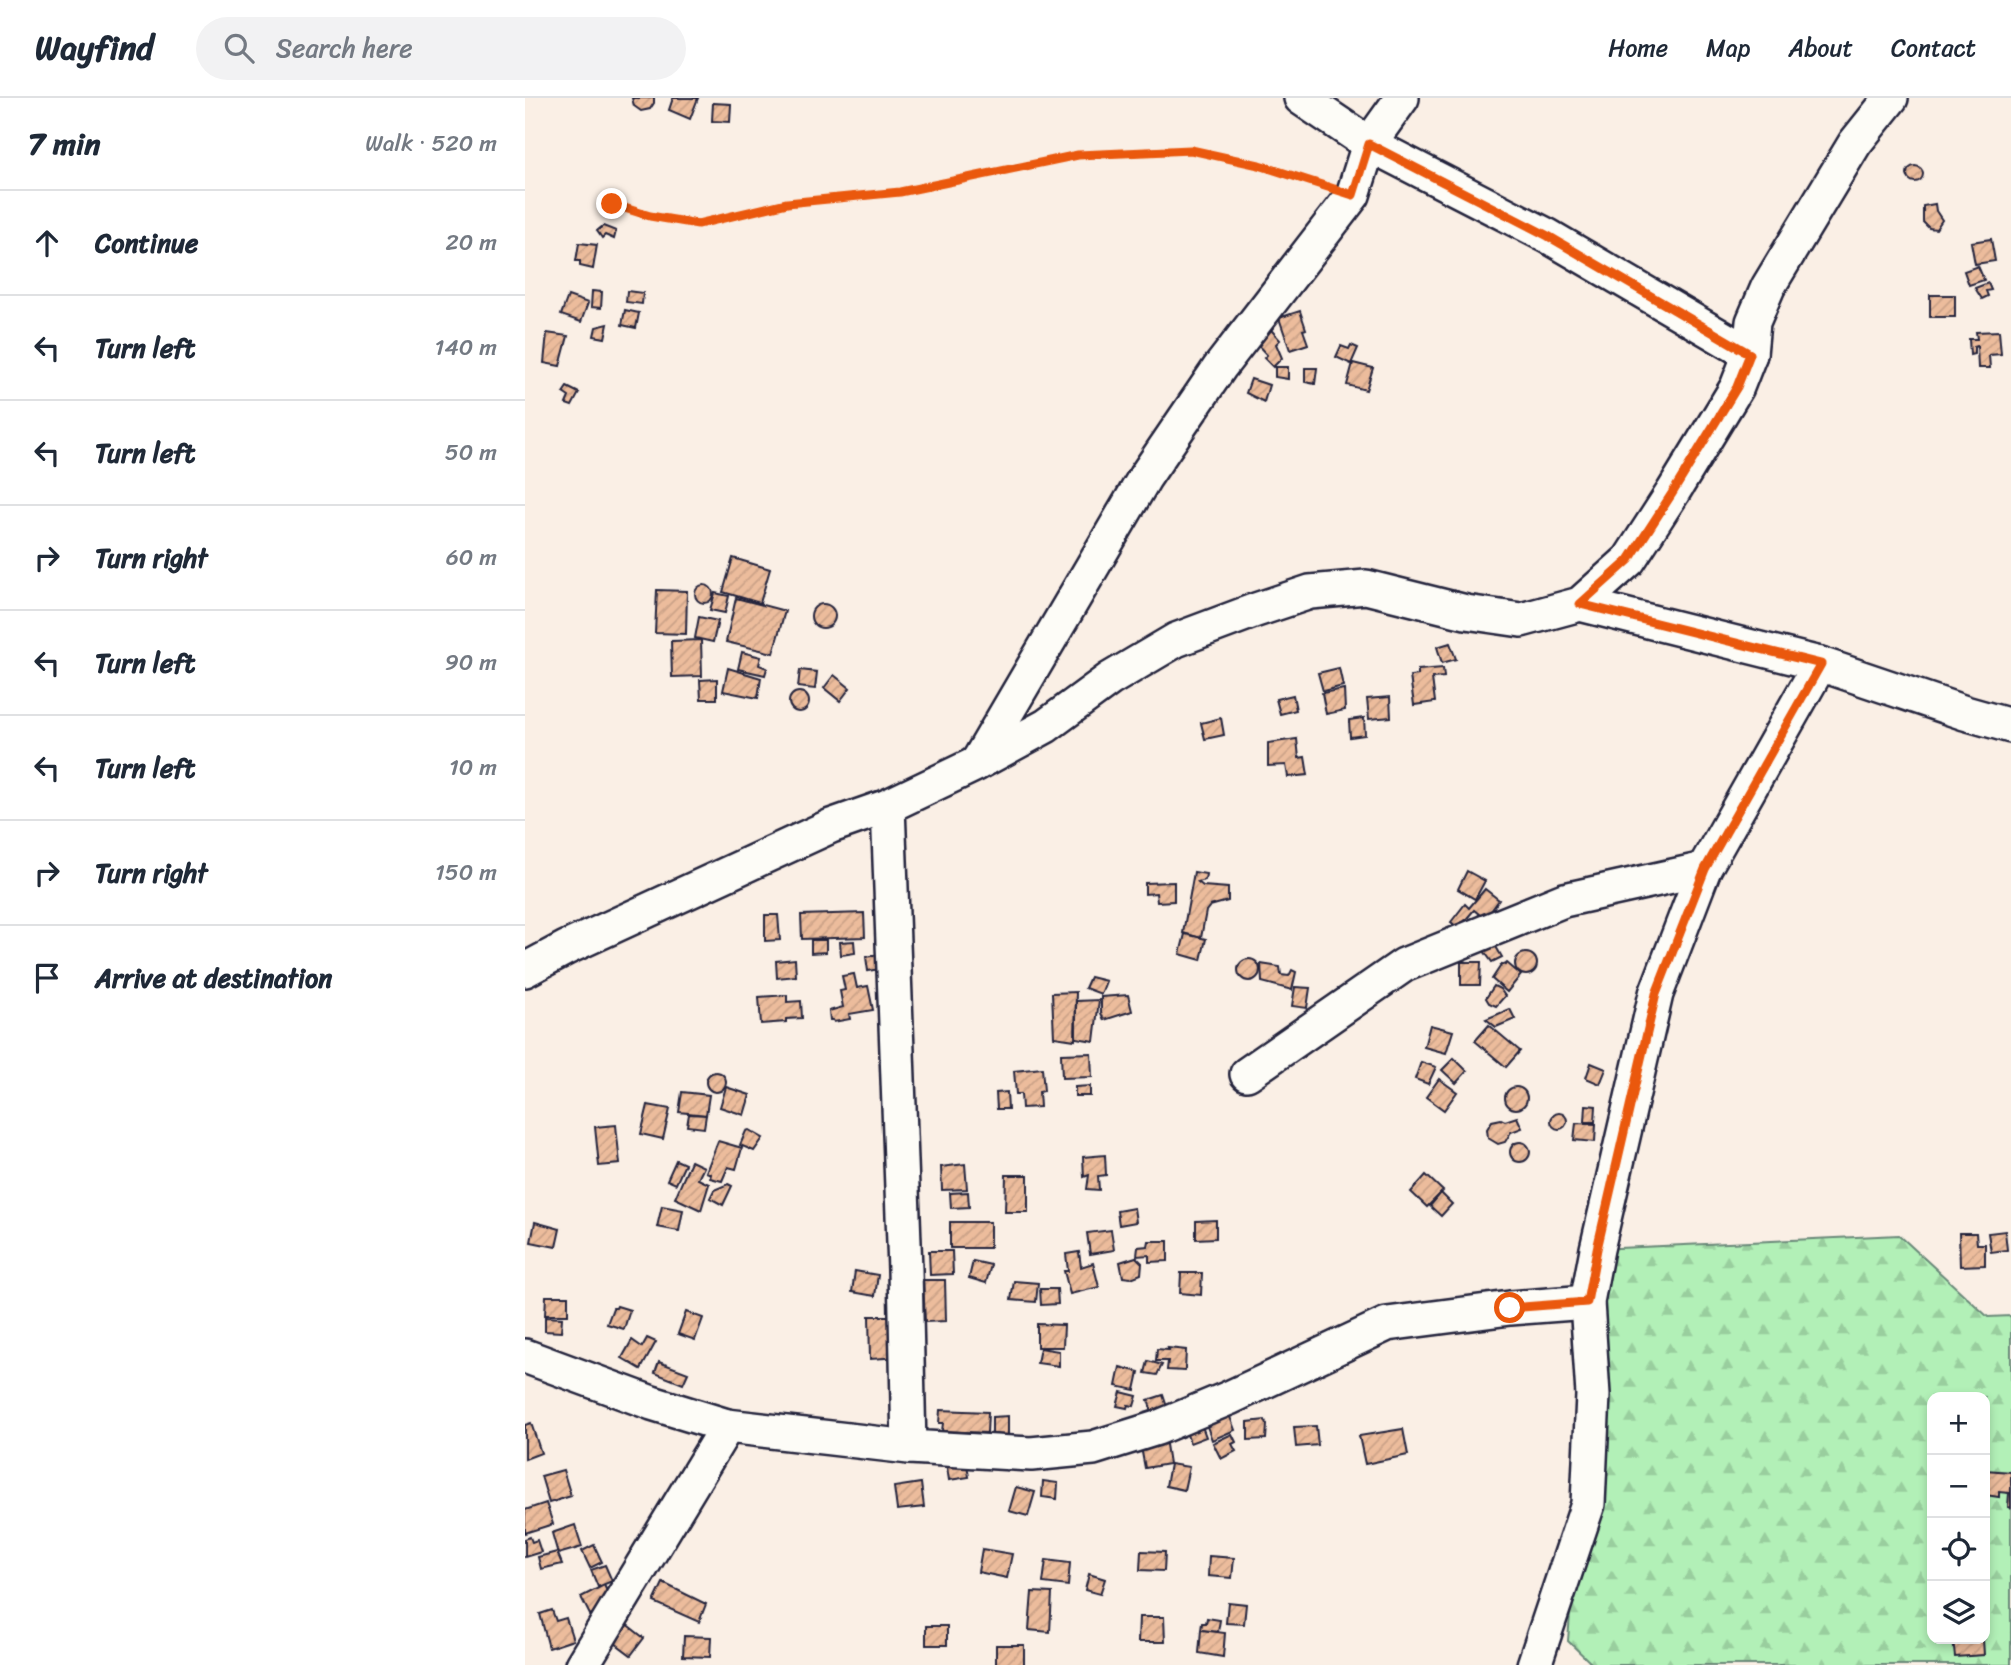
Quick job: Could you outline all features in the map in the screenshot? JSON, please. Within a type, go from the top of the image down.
[{"type":"street","points":[[1301,98],[1369,144],[1548,236],[1750,354]]},
{"type":"street","points":[[977,764],[1145,477],[1220,367],[1353,195],[1369,144],[1402,98]]},
{"type":"street","points":[[525,970],[566,948],[831,826],[888,806],[977,764],[1046,726],[1110,679],[1176,640],[1310,592],[1366,587],[1466,612],[1521,620],[1580,604],[1629,560],[1673,492],[1737,387],[1750,354],[1753,322],[1768,287],[1855,143],[1891,98]]},
{"type":"street","points":[[1580,604],[1821,664],[2011,726]]},
{"type":"street","points":[[1534,1665],[1588,1504],[1593,1395],[1587,1302],[1656,994],[1705,869],[1821,664]]},
{"type":"street","points":[[888,806],[905,1270],[908,1447]]},
{"type":"street","points":[[1247,1074],[1404,965],[1564,900],[1705,869]]},
{"type":"street","points":[[525,1356],[652,1403],[727,1426],[908,1447],[1031,1454],[1093,1448],[1157,1429],[1387,1324],[1510,1308],[1587,1302]]},
{"type":"street","points":[[582,1665],[727,1426]]},
{"type":"path","points":[[612,204],[650,216],[698,224],[787,203],[900,192],[1078,155],[1191,150],[1259,165],[1353,195]]},
{"type":"green space","points":[[1899,1235],[1988,1317],[2011,1316],[2011,1665],[1593,1665],[1568,1641],[1597,1249]]},
{"type":"building","points":[[632,98],[654,98],[654,103],[650,109],[641,111],[634,106]]},
{"type":"building","points":[[673,98],[698,98],[690,119],[669,110]]},
{"type":"building","points":[[713,103],[731,104],[730,122],[712,121]]},
{"type":"building","points":[[1912,166],[1918,166],[1923,174],[1921,180],[1912,182],[1907,177],[1907,171]]},
{"type":"building","points":[[1935,204],[1942,220],[1936,229],[1929,228],[1923,222],[1923,206]]},
{"type":"building","points":[[603,226],[616,231],[614,239],[605,235],[602,238],[597,231]]},
{"type":"building","points":[[1991,239],[1995,261],[1975,264],[1971,242]]},
{"type":"building","points":[[579,243],[597,245],[593,269],[580,266],[580,261],[576,261]]},
{"type":"building","points":[[1978,266],[1984,280],[1969,285],[1964,271]]},
{"type":"building","points":[[1988,283],[1991,290],[1986,291],[1988,296],[1982,299],[1975,288]]},
{"type":"building","points":[[592,291],[602,292],[601,308],[591,307]]},
{"type":"building","points":[[627,291],[643,293],[642,304],[626,302]]},
{"type":"building","points":[[1930,295],[1955,295],[1955,317],[1930,317]]},
{"type":"building","points":[[568,296],[588,303],[581,322],[561,315]]},
{"type":"building","points":[[625,310],[639,313],[636,328],[622,325]]},
{"type":"building","points":[[1300,311],[1308,344],[1290,350],[1279,318]]},
{"type":"building","points":[[608,324],[605,338],[594,336],[596,327]]},
{"type":"building","points":[[1266,324],[1280,340],[1276,344],[1282,358],[1273,367],[1264,358],[1267,355],[1251,338]]},
{"type":"building","points":[[1999,331],[2001,354],[1989,355],[1990,368],[1978,368],[1977,346],[1974,347],[1974,354],[1970,355],[1969,339],[1977,339],[1976,332]]},
{"type":"building","points":[[547,333],[568,336],[560,366],[544,363]]},
{"type":"building","points":[[1351,345],[1358,348],[1351,364],[1336,357],[1341,346],[1349,349]]},
{"type":"building","points":[[1353,363],[1373,368],[1366,390],[1347,385]]},
{"type":"building","points":[[1275,367],[1288,367],[1288,379],[1275,377]]},
{"type":"building","points":[[1305,368],[1317,368],[1315,384],[1305,382]]},
{"type":"building","points":[[1251,379],[1269,385],[1264,402],[1246,393]]},
{"type":"building","points":[[567,387],[579,393],[572,406],[566,404],[569,397],[563,393]]},
{"type":"building","points":[[733,558],[770,569],[760,603],[723,592]]},
{"type":"building","points":[[704,585],[710,588],[713,594],[710,600],[704,603],[698,600],[695,594],[698,588]]},
{"type":"building","points":[[657,590],[687,591],[686,634],[655,633]]},
{"type":"building","points":[[715,593],[729,596],[725,613],[710,610]]},
{"type":"building","points":[[736,598],[785,611],[773,653],[726,642]]},
{"type":"building","points":[[823,604],[831,608],[835,616],[831,624],[823,628],[815,624],[811,616],[815,608]]},
{"type":"building","points":[[699,617],[718,621],[713,642],[695,638]]},
{"type":"building","points":[[701,640],[702,676],[672,677],[671,641]]},
{"type":"building","points":[[1450,643],[1456,659],[1442,663],[1437,647]]},
{"type":"building","points":[[742,652],[761,657],[759,665],[767,668],[765,675],[738,669]]},
{"type":"building","points":[[728,668],[761,678],[758,698],[723,691]]},
{"type":"building","points":[[1339,668],[1343,686],[1323,691],[1318,673]]},
{"type":"building","points":[[1443,668],[1444,677],[1432,678],[1435,702],[1414,705],[1410,676],[1418,675],[1418,670]]},
{"type":"building","points":[[800,670],[817,672],[815,689],[798,687]]},
{"type":"building","points":[[834,675],[850,688],[840,701],[824,688]]},
{"type":"building","points":[[717,679],[717,699],[701,699],[700,680]]},
{"type":"building","points":[[1344,689],[1345,710],[1326,714],[1322,693]]},
{"type":"building","points":[[799,692],[806,695],[809,702],[806,709],[799,712],[792,709],[789,702],[792,695]]},
{"type":"building","points":[[1293,695],[1296,710],[1280,714],[1276,699]]},
{"type":"building","points":[[1390,697],[1391,717],[1369,719],[1367,699]]},
{"type":"building","points":[[1221,718],[1224,735],[1205,739],[1201,723]]},
{"type":"building","points":[[1364,718],[1365,735],[1350,737],[1349,720]]},
{"type":"building","points":[[1297,739],[1299,758],[1305,757],[1308,775],[1288,777],[1286,765],[1268,766],[1268,743]]},
{"type":"building","points":[[1467,871],[1485,881],[1475,899],[1458,889]]},
{"type":"building","points":[[1194,872],[1206,874],[1205,880],[1198,882],[1203,886],[1228,888],[1228,901],[1210,906],[1206,911],[1201,938],[1183,933]]},
{"type":"building","points":[[1174,882],[1174,901],[1157,902],[1156,893],[1145,894],[1145,883]]},
{"type":"building","points":[[1485,889],[1499,900],[1485,919],[1474,910],[1462,924],[1464,933],[1451,922],[1465,904],[1469,908]]},
{"type":"building","points":[[864,913],[865,937],[802,939],[801,915]]},
{"type":"building","points":[[765,915],[778,915],[780,940],[765,941]]},
{"type":"building","points":[[1185,934],[1206,939],[1201,960],[1180,954]]},
{"type":"building","points":[[811,940],[826,940],[826,952],[811,953]]},
{"type":"building","points":[[854,941],[855,953],[841,955],[840,942]]},
{"type":"building","points":[[1495,945],[1502,957],[1492,962],[1484,951]]},
{"type":"building","points":[[1526,953],[1534,956],[1537,964],[1534,972],[1526,975],[1518,972],[1515,964],[1518,956]]},
{"type":"building","points":[[883,954],[885,968],[868,971],[866,957]]},
{"type":"building","points":[[795,959],[796,976],[777,978],[776,961]]},
{"type":"building","points":[[1249,959],[1257,962],[1260,970],[1257,978],[1249,981],[1241,978],[1238,970],[1241,962]]},
{"type":"building","points":[[1461,962],[1481,962],[1480,985],[1461,985]]},
{"type":"building","points":[[1507,963],[1521,975],[1507,992],[1492,979],[1502,964]]},
{"type":"building","points":[[1261,964],[1280,967],[1281,975],[1289,976],[1292,970],[1296,972],[1292,990],[1262,982]]},
{"type":"building","points":[[854,974],[857,988],[868,986],[873,1010],[849,1014],[850,1019],[834,1022],[830,1020],[829,1011],[843,1007],[840,991],[845,990],[842,976]]},
{"type":"building","points":[[1090,977],[1106,981],[1101,994],[1085,988]]},
{"type":"building","points":[[1494,986],[1505,996],[1496,1006],[1486,998]]},
{"type":"building","points":[[1295,987],[1310,988],[1307,1008],[1292,1006]]},
{"type":"building","points":[[1076,992],[1075,1040],[1054,1037],[1052,993]]},
{"type":"building","points":[[787,995],[787,1002],[801,1001],[802,1018],[761,1024],[759,997]]},
{"type":"building","points":[[1128,995],[1132,1011],[1104,1020],[1101,997]]},
{"type":"building","points":[[1099,1000],[1094,1041],[1076,1038],[1076,1001]]},
{"type":"building","points":[[1510,1009],[1515,1019],[1496,1027],[1486,1019]]},
{"type":"building","points":[[1430,1025],[1453,1031],[1446,1053],[1424,1047]]},
{"type":"building","points":[[1489,1025],[1520,1051],[1506,1067],[1475,1041]]},
{"type":"building","points":[[1091,1053],[1092,1077],[1062,1078],[1061,1054]]},
{"type":"building","points":[[1454,1058],[1467,1071],[1456,1083],[1442,1070]]},
{"type":"building","points":[[1421,1062],[1436,1067],[1428,1084],[1415,1079]]},
{"type":"building","points":[[1591,1063],[1606,1069],[1600,1084],[1586,1078]]},
{"type":"building","points":[[1042,1068],[1044,1091],[1039,1092],[1040,1107],[1022,1108],[1021,1094],[1016,1094],[1014,1071]]},
{"type":"building","points":[[716,1072],[723,1075],[726,1082],[723,1089],[716,1092],[709,1089],[706,1082],[709,1075]]},
{"type":"building","points":[[1439,1079],[1457,1092],[1444,1110],[1426,1097]]},
{"type":"building","points":[[1090,1086],[1090,1096],[1075,1096],[1075,1087]]},
{"type":"building","points":[[726,1087],[750,1095],[744,1115],[720,1107]]},
{"type":"building","points":[[1516,1087],[1524,1090],[1527,1098],[1524,1106],[1516,1109],[1508,1106],[1505,1098],[1508,1090]]},
{"type":"building","points":[[682,1092],[709,1095],[706,1115],[679,1112]]},
{"type":"building","points":[[1007,1092],[1008,1109],[997,1109],[996,1093]]},
{"type":"building","points":[[648,1105],[670,1109],[663,1139],[641,1134]]},
{"type":"building","points":[[1586,1105],[1596,1106],[1595,1122],[1585,1122]]},
{"type":"building","points":[[1559,1113],[1567,1121],[1559,1129],[1551,1121]]},
{"type":"building","points":[[689,1114],[706,1115],[704,1128],[687,1126]]},
{"type":"building","points":[[1517,1117],[1522,1128],[1511,1132],[1505,1142],[1498,1144],[1488,1138],[1487,1129],[1492,1121]]},
{"type":"building","points":[[1576,1123],[1596,1124],[1595,1142],[1574,1140]]},
{"type":"building","points":[[616,1125],[620,1164],[599,1166],[595,1127]]},
{"type":"building","points":[[749,1130],[763,1138],[754,1151],[740,1145]]},
{"type":"building","points":[[718,1141],[742,1148],[736,1169],[728,1167],[722,1181],[710,1178],[711,1174],[706,1172]]},
{"type":"building","points":[[1520,1142],[1527,1145],[1530,1152],[1527,1159],[1520,1162],[1513,1159],[1510,1152],[1513,1145]]},
{"type":"building","points":[[1105,1155],[1106,1175],[1098,1176],[1099,1190],[1087,1189],[1089,1175],[1084,1177],[1083,1157]]},
{"type":"building","points":[[676,1160],[685,1164],[676,1184],[667,1180]]},
{"type":"building","points":[[691,1161],[704,1167],[698,1179],[709,1184],[701,1210],[675,1198]]},
{"type":"building","points":[[965,1164],[967,1189],[942,1190],[941,1167]]},
{"type":"building","points":[[1006,1175],[1028,1175],[1028,1212],[1005,1212]]},
{"type":"building","points":[[1426,1175],[1443,1191],[1427,1207],[1411,1192]]},
{"type":"building","points":[[728,1184],[732,1186],[723,1205],[710,1198],[714,1190]]},
{"type":"building","points":[[968,1192],[969,1207],[951,1208],[950,1193]]},
{"type":"building","points":[[1441,1193],[1452,1204],[1441,1216],[1430,1206]]},
{"type":"building","points":[[662,1206],[683,1210],[679,1231],[657,1227]]},
{"type":"building","points":[[1134,1208],[1136,1222],[1119,1225],[1117,1211]]},
{"type":"building","points":[[1216,1220],[1216,1238],[1196,1239],[1196,1221]]},
{"type":"building","points":[[535,1222],[560,1229],[556,1247],[531,1242]]},
{"type":"building","points":[[950,1222],[990,1222],[990,1248],[950,1248]]},
{"type":"building","points":[[1111,1230],[1114,1250],[1090,1254],[1087,1233]]},
{"type":"building","points":[[2005,1231],[2007,1250],[1991,1252],[1988,1233]]},
{"type":"building","points":[[1959,1233],[1976,1233],[1977,1244],[1985,1244],[1985,1265],[1960,1266]]},
{"type":"building","points":[[1149,1241],[1168,1241],[1168,1261],[1149,1262],[1149,1255],[1137,1256],[1138,1247],[1148,1246]]},
{"type":"building","points":[[929,1251],[952,1251],[953,1274],[930,1275]]},
{"type":"building","points":[[1079,1252],[1081,1267],[1093,1263],[1099,1287],[1070,1294],[1064,1271],[1068,1271],[1066,1254]]},
{"type":"building","points":[[1136,1257],[1142,1263],[1141,1274],[1131,1278],[1123,1277],[1120,1262]]},
{"type":"building","points":[[973,1261],[991,1265],[986,1283],[969,1278]]},
{"type":"building","points":[[855,1271],[878,1275],[875,1296],[852,1292]]},
{"type":"building","points":[[1181,1273],[1202,1273],[1201,1295],[1180,1293]]},
{"type":"building","points":[[923,1280],[945,1280],[946,1321],[925,1322]]},
{"type":"building","points":[[1014,1281],[1038,1283],[1036,1302],[1011,1300]]},
{"type":"building","points":[[1040,1289],[1057,1289],[1058,1304],[1041,1305]]},
{"type":"building","points":[[546,1296],[568,1296],[568,1315],[545,1315]]},
{"type":"building","points":[[617,1306],[630,1310],[624,1329],[607,1324],[613,1308]]},
{"type":"building","points":[[686,1312],[703,1318],[695,1340],[678,1334]]},
{"type":"building","points":[[869,1316],[900,1316],[901,1357],[870,1359]]},
{"type":"building","points":[[545,1317],[562,1318],[561,1332],[545,1331]]},
{"type":"building","points":[[1037,1324],[1064,1325],[1063,1347],[1037,1347]]},
{"type":"building","points":[[647,1338],[656,1342],[641,1369],[622,1358],[632,1340],[642,1347]]},
{"type":"building","points":[[1040,1348],[1059,1351],[1059,1366],[1037,1363]]},
{"type":"building","points":[[1168,1348],[1186,1350],[1185,1371],[1167,1370],[1168,1361],[1156,1361],[1157,1349],[1169,1350]]},
{"type":"building","points":[[1148,1361],[1162,1365],[1157,1375],[1145,1373]]},
{"type":"building","points":[[659,1362],[688,1373],[683,1384],[655,1373]]},
{"type":"building","points":[[1120,1367],[1139,1372],[1135,1390],[1116,1386]]},
{"type":"building","points":[[1121,1392],[1137,1396],[1134,1406],[1117,1406]]},
{"type":"building","points":[[1163,1395],[1168,1410],[1153,1415],[1148,1400]]},
{"type":"building","points":[[1227,1409],[1235,1430],[1212,1440],[1204,1418]]},
{"type":"building","points":[[940,1410],[988,1412],[987,1433],[942,1431],[943,1423],[939,1423]]},
{"type":"building","points":[[1008,1416],[1008,1435],[992,1435],[992,1417]]},
{"type":"building","points":[[1265,1420],[1266,1439],[1248,1440],[1248,1422]]},
{"type":"building","points":[[1200,1421],[1206,1437],[1190,1443],[1184,1426]]},
{"type":"building","points":[[531,1423],[541,1453],[525,1459],[525,1425]]},
{"type":"building","points":[[1316,1426],[1318,1445],[1296,1447],[1294,1427]]},
{"type":"building","points":[[1403,1429],[1408,1455],[1365,1464],[1359,1436]]},
{"type":"building","points":[[1232,1434],[1236,1442],[1232,1444],[1236,1451],[1221,1459],[1213,1443]]},
{"type":"building","points":[[1165,1438],[1169,1464],[1145,1468],[1140,1442]]},
{"type":"building","points":[[966,1458],[969,1477],[949,1480],[946,1461]]},
{"type":"building","points":[[1170,1464],[1189,1467],[1184,1490],[1166,1486]]},
{"type":"building","points":[[563,1470],[571,1496],[549,1503],[541,1476]]},
{"type":"building","points":[[1990,1470],[2011,1472],[2011,1508],[2008,1507],[2009,1493],[1999,1492],[1999,1497],[1990,1496]]},
{"type":"building","points":[[1043,1481],[1058,1483],[1057,1499],[1042,1497]]},
{"type":"building","points":[[921,1483],[924,1507],[897,1510],[894,1487]]},
{"type":"building","points":[[1016,1487],[1035,1492],[1028,1516],[1009,1511]]},
{"type":"building","points":[[546,1503],[553,1524],[525,1533],[525,1510]]},
{"type":"building","points":[[575,1525],[582,1547],[558,1554],[552,1533]]},
{"type":"building","points":[[530,1537],[532,1542],[537,1540],[541,1552],[525,1557],[525,1539]]},
{"type":"building","points":[[594,1545],[602,1562],[590,1568],[582,1551]]},
{"type":"building","points":[[982,1549],[1012,1554],[1007,1578],[978,1572]]},
{"type":"building","points":[[1141,1551],[1165,1552],[1164,1571],[1140,1570]]},
{"type":"building","points":[[557,1552],[562,1564],[541,1569],[538,1557]]},
{"type":"building","points":[[1209,1556],[1234,1558],[1232,1578],[1208,1576]]},
{"type":"building","points":[[1046,1560],[1070,1563],[1068,1586],[1043,1583]]},
{"type":"building","points":[[605,1565],[612,1581],[598,1587],[591,1570]]},
{"type":"building","points":[[1089,1574],[1105,1579],[1100,1594],[1085,1590]]},
{"type":"building","points":[[663,1583],[706,1604],[699,1622],[654,1602]]},
{"type":"building","points":[[604,1585],[613,1604],[590,1615],[581,1597]]},
{"type":"building","points":[[1032,1592],[1052,1593],[1050,1632],[1029,1630]]},
{"type":"building","points":[[1228,1602],[1246,1604],[1244,1624],[1226,1623]]},
{"type":"building","points":[[552,1610],[556,1621],[566,1618],[573,1640],[549,1648],[540,1614]]},
{"type":"building","points":[[1139,1617],[1164,1617],[1165,1642],[1138,1642]]},
{"type":"building","points":[[1207,1618],[1220,1620],[1218,1632],[1201,1630],[1202,1623],[1206,1623]]},
{"type":"building","points":[[625,1623],[644,1638],[631,1655],[611,1640]]},
{"type":"building","points":[[926,1626],[947,1626],[947,1645],[926,1645]]},
{"type":"building","points":[[1201,1630],[1225,1633],[1223,1657],[1199,1653]]},
{"type":"building","points":[[684,1636],[711,1637],[710,1657],[683,1656]]},
{"type":"building","points":[[1954,1644],[1983,1644],[1984,1655],[1955,1657]]},
{"type":"building","points":[[996,1645],[1024,1645],[1024,1665],[996,1665]]},
{"type":"route","points":[[612,204],[650,216],[698,224],[787,203],[900,192],[1078,155],[1191,150],[1259,165],[1353,195],[1369,144],[1548,236],[1750,354],[1737,387],[1629,560],[1580,604],[1821,664],[1705,869],[1656,994],[1587,1302],[1510,1308]]}]
